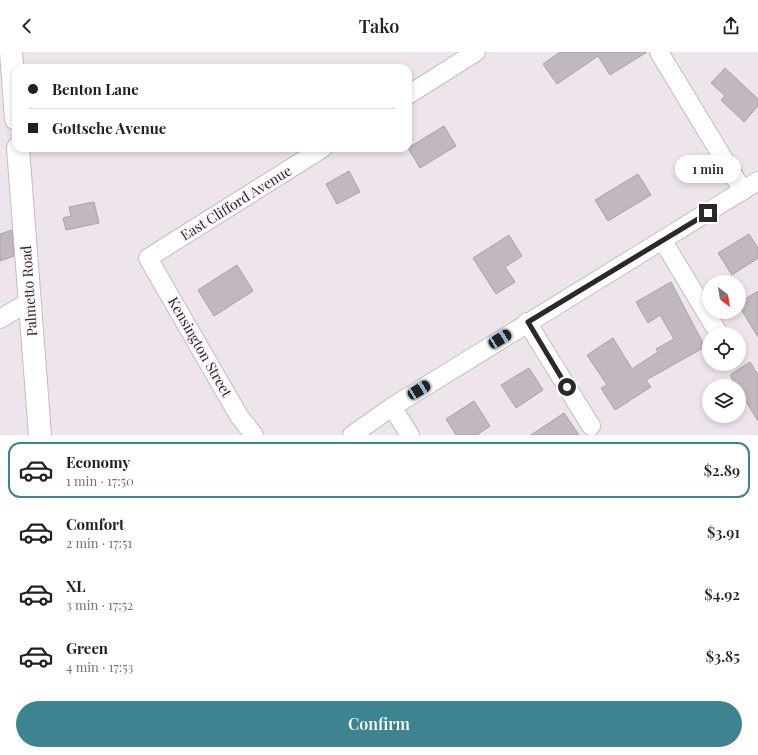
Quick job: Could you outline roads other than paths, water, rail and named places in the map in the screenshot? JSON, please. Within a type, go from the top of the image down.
[{"type":"street","points":[[11,52],[12,65]]},
{"type":"street","points":[[412,92],[476,52]]},
{"type":"street","points":[[659,52],[743,191]]},
{"type":"street","name":"Palmetto Road","points":[[18,152],[40,435]]},
{"type":"street","name":"East Clifford Avenue","points":[[148,258],[317,152]]},
{"type":"street","points":[[352,435],[392,406],[663,241],[758,181]]},
{"type":"street","points":[[663,241],[715,327]]},
{"type":"street","name":"Kensington Street","points":[[148,258],[239,416],[254,435]]},
{"type":"street","points":[[0,319],[30,301]]},
{"type":"street","points":[[528,322],[591,426]]},
{"type":"street","points":[[392,406],[410,435]]}]
